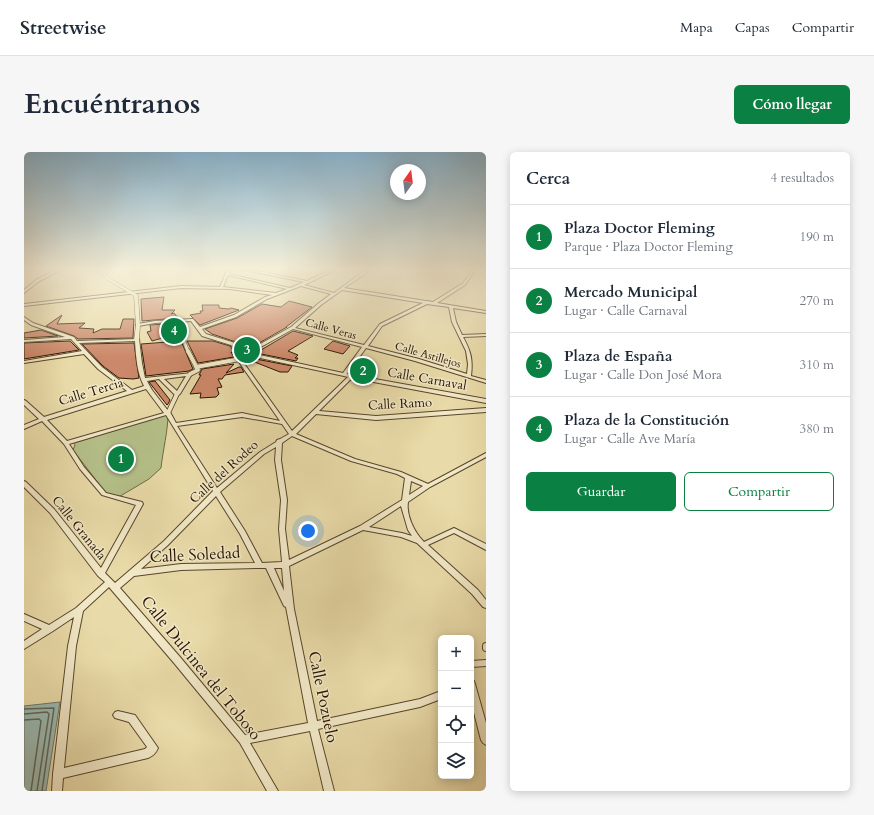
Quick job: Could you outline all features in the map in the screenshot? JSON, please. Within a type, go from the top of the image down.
[{"type":"street","points":[[24,305],[83,298]]},
{"type":"street","points":[[136,298],[138,356],[143,380],[168,413],[174,425],[243,533],[260,566]]},
{"type":"street","points":[[199,330],[235,316],[269,298]]},
{"type":"street","points":[[196,366],[240,359],[246,354],[292,328],[329,298]]},
{"type":"street","points":[[400,298],[486,312]]},
{"type":"street","points":[[434,303],[442,298]]},
{"type":"street","name":"Calle del Rodeo","points":[[24,645],[79,610],[112,585],[132,573],[166,543],[216,492],[262,453],[292,434],[316,412],[347,376],[381,325],[428,302]]},
{"type":"street","points":[[451,306],[454,322],[468,351],[469,376]]},
{"type":"street","points":[[24,318],[32,324],[74,340],[100,368],[130,391]]},
{"type":"street","points":[[138,325],[155,322],[192,320],[204,335],[233,344],[246,354]]},
{"type":"street","name":"Calle Veras","points":[[292,328],[365,347]]},
{"type":"street","points":[[461,336],[486,335]]},
{"type":"street","points":[[24,341],[137,340]]},
{"type":"street","points":[[143,380],[190,374],[198,370],[189,355],[184,341]]},
{"type":"street","name":"Calle Astillejos","points":[[365,347],[486,382]]},
{"type":"street","points":[[24,362],[85,352]]},
{"type":"street","name":"Calle Carnaval","points":[[246,354],[347,376],[486,401]]},
{"type":"street","points":[[240,359],[292,434],[353,460],[408,476],[428,486]]},
{"type":"street","points":[[66,443],[168,413],[190,374]]},
{"type":"street","points":[[160,378],[178,394]]},
{"type":"street","name":"Calle Tercia","points":[[24,427],[43,419],[147,386]]},
{"type":"street","points":[[24,402],[66,443],[82,468],[104,494],[140,504],[101,574]]},
{"type":"street","name":"Calle Ramo","points":[[316,412],[376,418],[486,410]]},
{"type":"street","points":[[174,425],[242,415],[284,423]]},
{"type":"street","name":"Calle Pozuelo","points":[[279,441],[278,460],[284,500],[282,529],[290,609],[313,726],[329,791]]},
{"type":"street","points":[[285,565],[362,528],[428,486],[486,454]]},
{"type":"street","points":[[408,476],[404,508],[411,530],[421,543],[475,592],[486,605]]},
{"type":"street","name":"Calle Granada","points":[[24,483],[52,511],[101,574],[112,585]]},
{"type":"street","points":[[362,528],[402,535],[421,543],[454,530],[486,546]]},
{"type":"street","name":"Calle Soledad","points":[[132,573],[181,567],[285,565]]},
{"type":"street","name":"Calle Pozuelo","points":[[269,566],[290,609]]},
{"type":"street","name":"Calle Dulcinea del Toboso","points":[[112,585],[243,740],[273,791]]},
{"type":"street","points":[[57,791],[72,646],[79,610]]},
{"type":"street","points":[[24,617],[50,629]]},
{"type":"street","points":[[474,664],[486,662]]},
{"type":"street","points":[[474,694],[486,740]]},
{"type":"street","points":[[243,740],[420,703],[438,696]]},
{"type":"street","points":[[58,774],[148,753],[153,748],[132,718],[118,714]]},
{"type":"green space","points":[[168,413],[161,468],[149,479],[117,498],[105,492],[73,450],[75,445],[74,443]]},
{"type":"water","points":[[60,702],[46,791],[24,791],[24,706]]},
{"type":"building","points":[[164,298],[162,310],[175,310],[171,314],[174,313],[178,318],[142,321],[141,299]]},
{"type":"building","points":[[289,301],[312,307],[287,327],[254,346],[212,334],[205,329],[237,318],[262,304],[281,307]]},
{"type":"building","points":[[202,305],[219,305],[219,308],[239,310],[200,325],[190,315],[201,313],[200,311],[203,311]]},
{"type":"building","points":[[62,315],[57,324],[85,323],[79,328],[94,329],[93,333],[102,329],[120,329],[123,319],[134,319],[133,338],[78,339],[74,336],[46,326]]},
{"type":"building","points":[[181,323],[187,331],[152,341],[147,332],[151,331],[150,325]]},
{"type":"building","points":[[41,330],[58,336],[24,338],[24,333]]},
{"type":"building","points":[[293,331],[313,336],[288,351],[298,355],[295,358],[298,358],[296,361],[256,353]]},
{"type":"building","points":[[70,341],[79,350],[24,359],[24,343]]},
{"type":"building","points":[[181,341],[193,369],[189,371],[146,376],[141,344]]},
{"type":"building","points":[[187,341],[213,341],[230,346],[238,356],[231,352],[234,357],[198,363]]},
{"type":"building","points":[[333,341],[350,346],[343,354],[324,349]]},
{"type":"building","points":[[134,343],[139,378],[133,379],[119,378],[103,366],[82,344]]},
{"type":"building","points":[[256,359],[292,366],[288,372],[280,372],[252,361]]},
{"type":"building","points":[[234,364],[226,373],[239,367],[241,367],[244,372],[225,375],[222,379],[218,379],[222,387],[217,388],[219,394],[216,397],[200,398],[201,393],[190,394],[201,375],[199,375],[202,369]]},
{"type":"building","points":[[356,364],[376,368],[371,377],[350,373]]},
{"type":"building","points":[[155,381],[170,400],[167,405],[149,382]]},
{"type":"place","name":"Plaza de la Constitución","points":[[174,331]]},
{"type":"place","name":"Plaza de España","points":[[247,350]]},
{"type":"place","name":"Mercado Municipal","points":[[363,371]]},
{"type":"place","name":"Plaza Doctor Fleming","points":[[121,459]]}]
